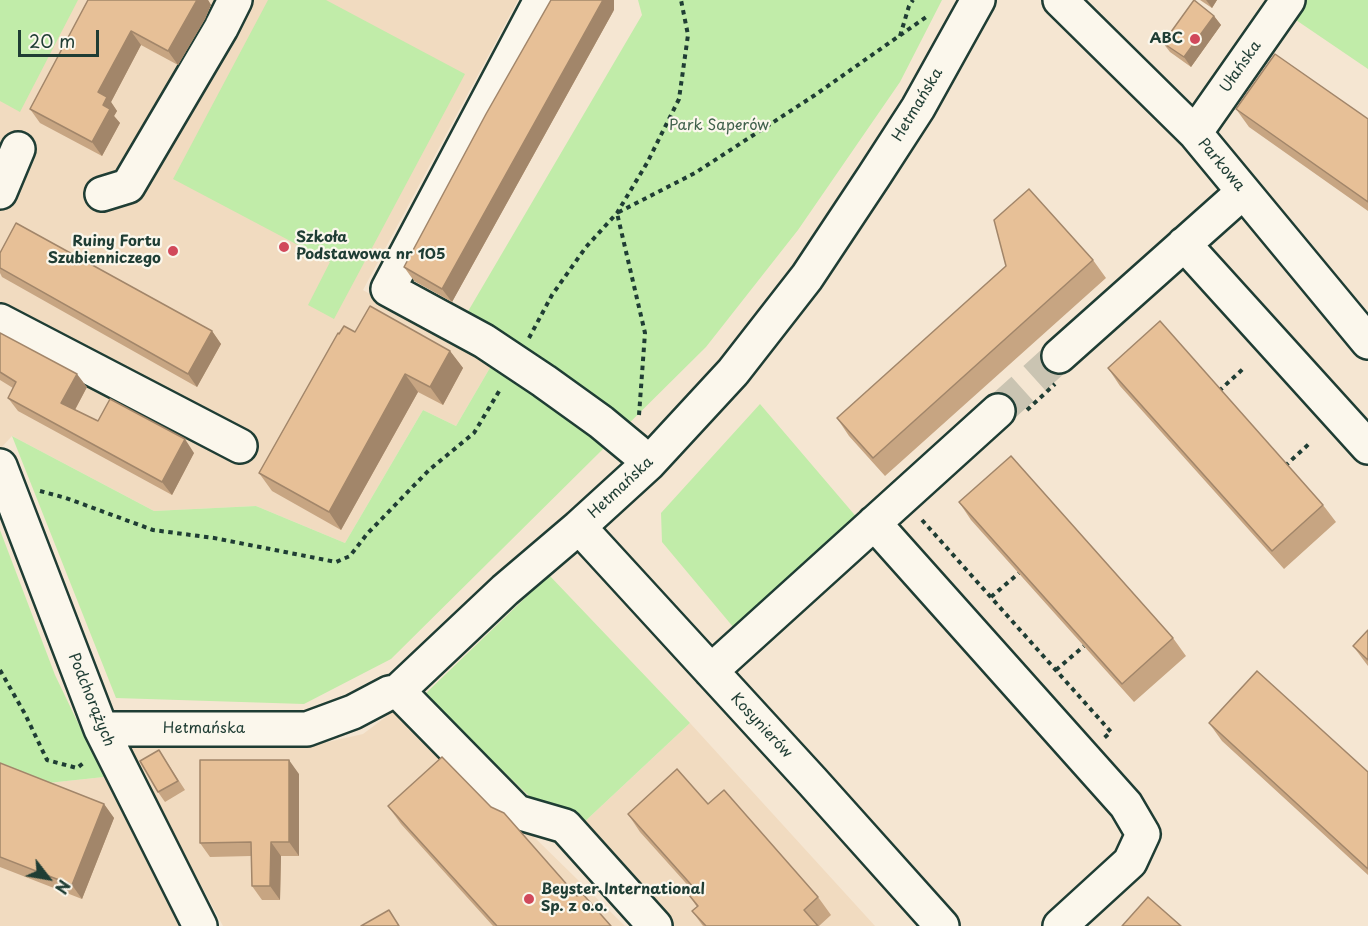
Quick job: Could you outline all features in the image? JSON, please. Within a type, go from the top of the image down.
[{"type":"street","points":[[102,194],[128,186],[210,48],[235,0]]},
{"type":"street","points":[[541,0],[388,289],[484,341],[516,362],[601,422],[642,457]]},
{"type":"street","name":"Hetmańska","points":[[105,737],[307,729],[353,712],[389,693],[398,691],[505,590],[579,527],[642,457],[733,372],[807,277],[918,108],[978,0]]},
{"type":"street","name":"Parkowa","points":[[1060,0],[1195,133],[1368,342]]},
{"type":"street","name":"Ułańska","points":[[1195,133],[1288,0]]},
{"type":"street","points":[[0,192],[18,149]]},
{"type":"street","points":[[1060,368],[1184,244],[1243,192]]},
{"type":"street","points":[[1184,244],[1368,447]]},
{"type":"street","points":[[0,321],[240,446]]},
{"type":"street","points":[[711,671],[874,524],[1012,411]]},
{"type":"street","name":"Podchorążych","points":[[3,474],[105,737],[200,926]]},
{"type":"street","points":[[874,524],[1126,805],[1143,834],[1131,862],[1060,926]]},
{"type":"street","name":"Kosynierów","points":[[579,527],[942,926]]},
{"type":"street","points":[[398,691],[517,812],[565,826],[655,926]]},
{"type":"path","points":[[3,474],[153,530],[214,538],[336,562],[350,556],[367,534],[429,471],[474,433],[552,295],[586,247],[617,213],[647,163],[679,99],[688,35],[681,0]]},
{"type":"path","points":[[900,37],[913,0]]},
{"type":"path","points":[[617,213],[695,173],[815,95],[930,15]]},
{"type":"path","points":[[617,213],[645,333],[642,457]]},
{"type":"path","points":[[1219,391],[1245,367]]},
{"type":"path","points":[[1012,411],[1060,368]]},
{"type":"path","points":[[1285,466],[1311,442]]},
{"type":"path","points":[[915,511],[1111,732],[1084,757]]},
{"type":"path","points":[[991,597],[1019,573]]},
{"type":"path","points":[[1056,670],[1084,646]]},
{"type":"path","points":[[0,670],[47,760],[77,768],[105,737]]},
{"type":"shaded area","name":"Szkoła Podstawowa nr 105","points":[[0,0],[518,0],[363,290],[491,366],[456,426],[423,410],[345,543],[256,506],[154,511],[12,436],[0,449]]},
{"type":"shaded area","points":[[395,710],[533,836],[625,926],[223,926],[126,746],[301,748],[363,734]]},
{"type":"shaded area","points":[[690,723],[875,926],[671,926],[580,826]]},
{"type":"shaded area","points":[[0,766],[48,783],[104,777],[179,926],[0,926]]},
{"type":"green space","points":[[0,0],[78,0],[20,112],[0,101]]},
{"type":"green space","points":[[268,0],[326,0],[465,74],[334,319],[308,305],[330,262],[173,179]]},
{"type":"green space","name":"Park Saperów","points":[[638,0],[942,0],[900,82],[798,230],[706,347],[391,659],[304,704],[116,698],[12,436],[154,511],[256,506],[345,543],[423,410],[456,426],[491,366],[450,342],[642,15]]},
{"type":"green space","points":[[1306,0],[1368,0],[1368,69],[1293,18]]},
{"type":"green space","points":[[760,404],[859,520],[739,634],[662,542],[661,513]]},
{"type":"green space","points":[[0,530],[55,675],[104,777],[48,783],[0,766]]},
{"type":"green space","points":[[549,575],[690,723],[580,826],[528,795],[424,695]]},
{"type":"building","points":[[88,0],[197,0],[168,51],[131,31],[98,92],[107,97],[103,105],[110,109],[92,142],[30,109]]},
{"type":"building","points":[[551,0],[603,0],[442,289],[404,267],[486,114]]},
{"type":"building","points":[[1194,0],[1214,16],[1184,57],[1163,43]]},
{"type":"building","points":[[1275,54],[1368,119],[1368,202],[1236,109]]},
{"type":"building","points":[[1029,189],[1093,260],[873,458],[837,418],[1006,266],[994,220]]},
{"type":"building","points":[[16,223],[212,331],[188,374],[0,268],[0,253]]},
{"type":"building","points":[[370,306],[450,351],[430,387],[405,374],[329,512],[259,473],[338,333],[344,326],[355,332]]},
{"type":"building","points":[[1160,321],[1323,505],[1272,551],[1108,368]]},
{"type":"building","points":[[0,333],[77,374],[61,403],[98,421],[110,399],[185,439],[162,482],[8,398],[16,382],[0,372]]},
{"type":"building","points":[[1011,456],[1173,638],[1122,684],[959,502]]},
{"type":"building","points":[[1368,630],[1368,660],[1353,646]]},
{"type":"building","points":[[1257,671],[1368,772],[1368,869],[1209,723]]},
{"type":"building","points":[[159,750],[178,781],[158,792],[140,761]]},
{"type":"building","points":[[442,757],[491,807],[504,813],[577,896],[581,892],[611,926],[497,926],[388,806]]},
{"type":"building","points":[[200,760],[289,760],[289,842],[271,842],[270,886],[252,886],[251,842],[200,843]]},
{"type":"building","points":[[0,763],[104,804],[72,885],[0,857]]},
{"type":"building","points":[[677,769],[708,804],[724,790],[818,897],[804,910],[818,926],[706,926],[692,911],[698,906],[689,895],[695,889],[628,814]]},
{"type":"building","points":[[1148,897],[1181,926],[1122,926]]},
{"type":"building","points":[[389,910],[399,926],[361,926]]},
{"type":"tunnel","points":[[998,411],[1059,356]]},
{"type":"place","name":"ABC","points":[[1195,39]]},
{"type":"place","name":"Szkoła Podstawowa nr 105","points":[[284,247]]},
{"type":"place","name":"Ruiny Fortu Szubienniczego","points":[[173,251]]},
{"type":"place","name":"Beyster International Sp. z o.o.","points":[[529,899]]}]
